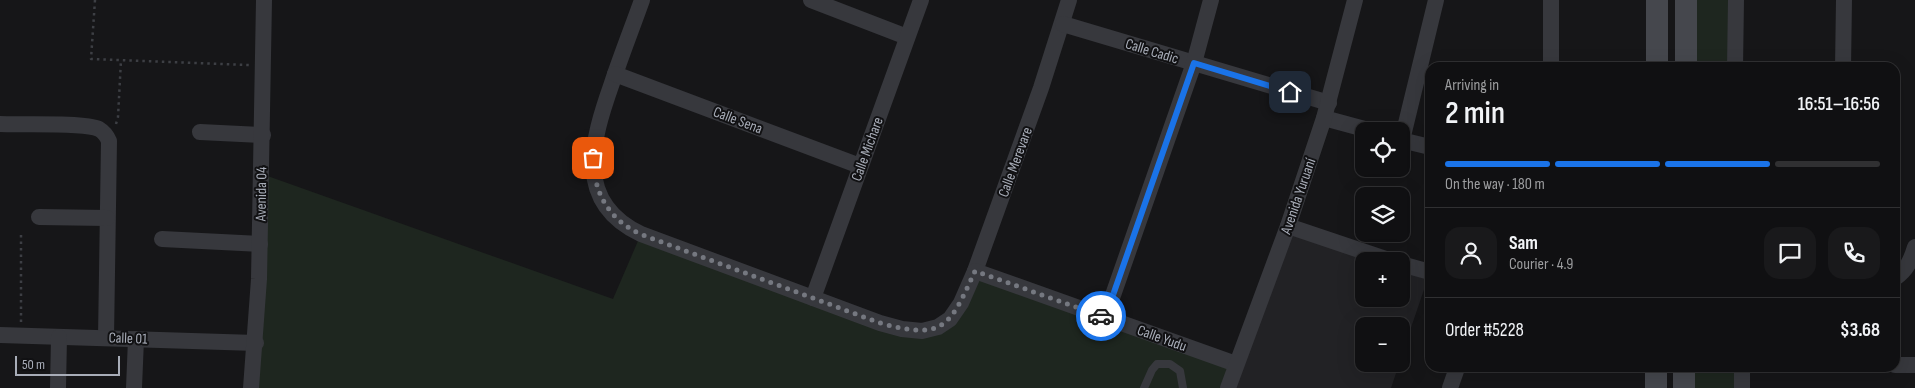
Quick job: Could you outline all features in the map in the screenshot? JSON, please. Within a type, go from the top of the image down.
[{"type":"main road","points":[[1657,0],[1657,62]]},
{"type":"main road","points":[[1686,0],[1686,62]]},
{"type":"main road","points":[[1656,372],[1656,388]]},
{"type":"main road","points":[[1684,372],[1684,388]]},
{"type":"street","name":"Avenida 04","points":[[251,388],[256,343],[260,244],[264,0]]},
{"type":"street","points":[[642,0],[615,74],[594,140],[593,172],[604,202],[613,216],[625,227],[640,234],[813,298]]},
{"type":"street","points":[[812,0],[907,37]]},
{"type":"street","name":"Calle Michare","points":[[813,298],[921,0]]},
{"type":"street","name":"Calle Merevare","points":[[813,298],[902,329],[922,331],[938,327],[950,319],[961,303],[975,271],[1063,24],[1069,0]]},
{"type":"street","points":[[1105,318],[1194,63],[1211,0]]},
{"type":"street","name":"Avenida Yuruaní","points":[[1228,388],[1288,226],[1326,110],[1355,0]]},
{"type":"street","points":[[1406,122],[1436,0]]},
{"type":"street","points":[[1551,0],[1551,62]]},
{"type":"street","points":[[1735,62],[1736,0]]},
{"type":"street","points":[[1843,62],[1844,0]]},
{"type":"street","name":"Calle Cadic","points":[[1063,24],[1194,63],[1326,110],[1355,123]]},
{"type":"street","name":"Calle Sena","points":[[615,74],[860,166]]},
{"type":"street","points":[[0,124],[84,126],[99,129],[106,135],[109,141],[106,338]]},
{"type":"street","points":[[200,132],[262,135]]},
{"type":"street","points":[[1410,142],[1425,147]]},
{"type":"street","points":[[39,217],[107,218]]},
{"type":"street","points":[[1288,226],[1365,252]]},
{"type":"street","points":[[162,239],[260,244]]},
{"type":"street","points":[[1900,274],[1911,262],[1915,247]]},
{"type":"street","points":[[1410,266],[1425,271]]},
{"type":"street","name":"Calle Yudu","points":[[975,271],[1236,364]]},
{"type":"street","name":"Calle 01","points":[[0,336],[256,343]]},
{"type":"street","points":[[58,388],[59,337]]},
{"type":"street","points":[[134,388],[136,339]]},
{"type":"street","points":[[1900,365],[1915,366]]},
{"type":"street","points":[[1450,388],[1456,372]]},
{"type":"street","points":[[1742,372],[1742,388]]},
{"type":"lane","points":[[1144,388],[1152,370],[1157,364],[1170,364],[1180,371],[1183,388]]},
{"type":"path","points":[[95,0],[91,59],[264,66]]},
{"type":"path","points":[[106,135],[115,126],[118,117],[121,60]]},
{"type":"path","points":[[20,336],[21,231]]},
{"type":"shaded area","points":[[1686,0],[1736,0],[1735,62],[1686,62]]},
{"type":"shaded area","points":[[262,174],[613,299],[641,234],[880,323],[938,327],[975,271],[1236,364],[1228,388],[251,388]]},
{"type":"shaded area","points":[[1288,226],[1365,252],[1355,252],[1355,307],[1410,307],[1410,266],[1425,271],[1425,287],[1410,331],[1410,317],[1355,317],[1355,372],[1396,372],[1391,388],[1228,388]]},
{"type":"shaded area","points":[[1684,372],[1742,372],[1742,388],[1684,388]]},
{"type":"way so far","points":[[593,158],[593,172],[597,187],[613,216],[625,227],[880,323],[902,329],[922,331],[938,327],[950,319],[961,303],[975,271],[1101,316]]},
{"type":"route","points":[[1101,316],[1105,318],[1194,63],[1290,92]]}]
